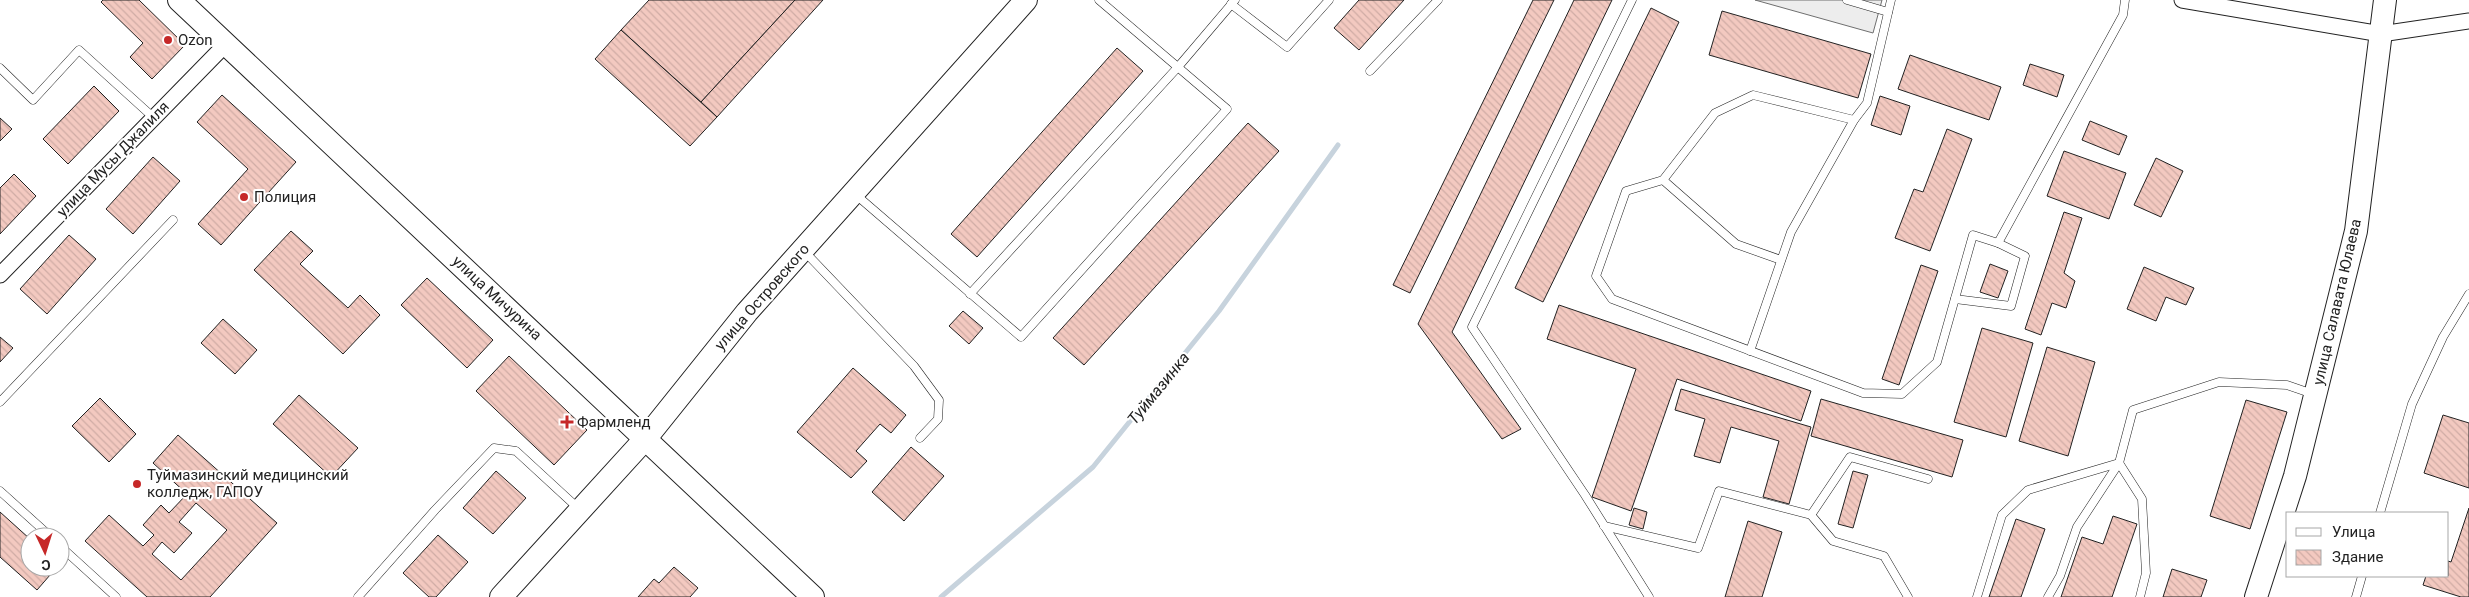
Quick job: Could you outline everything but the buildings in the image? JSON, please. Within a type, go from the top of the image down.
[{"type":"street","name":"улица Мичурина","points":[[179,0],[813,597]]},
{"type":"street","name":"улица Островского","points":[[502,597],[646,438],[747,312],[1026,0]]},
{"type":"street","points":[[2182,0],[2381,34],[2469,21]]},
{"type":"street","name":"улица Салавата Юлаева","points":[[2256,597],[2295,476],[2356,231],[2385,0]]},
{"type":"street","name":"улица Мусы Джалиля","points":[[0,274],[226,44]]},
{"type":"lane","points":[[853,193],[1021,338],[1227,109],[1099,0]]},
{"type":"lane","points":[[970,294],[1178,67],[1233,2],[1287,47],[1329,0]]},
{"type":"lane","points":[[1370,71],[1438,0]]},
{"type":"lane","points":[[1632,0],[1472,327],[1649,597]]},
{"type":"lane","points":[[1847,0],[1888,12]]},
{"type":"lane","points":[[1750,351],[1791,232],[1854,120],[1867,103],[1891,0]]},
{"type":"lane","points":[[1998,242],[2123,15],[2126,0]]},
{"type":"lane","points":[[0,68],[33,100],[79,50],[154,118]]},
{"type":"lane","points":[[1854,120],[1753,94],[1715,113],[1663,180],[1626,190],[1596,276],[1612,299],[1863,393],[1902,394],[1937,362],[1954,298],[1973,234],[1998,242],[2025,256],[2011,306],[1954,298]]},
{"type":"lane","points":[[1663,180],[1736,244],[1781,260]]},
{"type":"lane","points":[[0,402],[173,220]]},
{"type":"lane","points":[[803,250],[914,366],[939,400],[938,419],[920,438]]},
{"type":"lane","points":[[2380,512],[2412,404],[2443,337],[2469,294]]},
{"type":"lane","points":[[2048,597],[2060,576],[2077,527],[2119,463],[2133,410],[2219,382],[2287,386],[2315,394]]},
{"type":"lane","points":[[358,597],[435,510],[494,448],[516,451],[580,511]]},
{"type":"lane","points":[[1811,515],[1850,457],[1928,479]]},
{"type":"lane","points":[[1977,597],[2002,515],[2028,490],[2119,463]]},
{"type":"lane","points":[[2119,463],[2142,499],[2146,574],[2140,597]]},
{"type":"lane","points":[[1604,526],[1698,548],[1720,490],[1811,515],[1833,541],[1884,556],[1908,597]]},
{"type":"lane","points":[[0,491],[40,527]]},
{"type":"lane","points":[[70,555],[116,597]]},
{"type":"lane","points":[[2356,597],[2362,577]]},
{"type":"lane","points":[[103,597],[109,591]]},
{"type":"shaded area","points":[[1755,0],[1882,0],[1873,33]]},
{"type":"waterway","name":"Туймазинка","points":[[941,597],[1093,467],[1219,311],[1338,145]]},
{"type":"place","name":"Ozon","points":[[168,40]]},
{"type":"place","name":"Полиция","points":[[244,197]]},
{"type":"place","name":"Фармленд","points":[[567,422]]},
{"type":"place","name":"Туймазинский медицинский колледж, ГАПОУ","points":[[137,484]]}]
